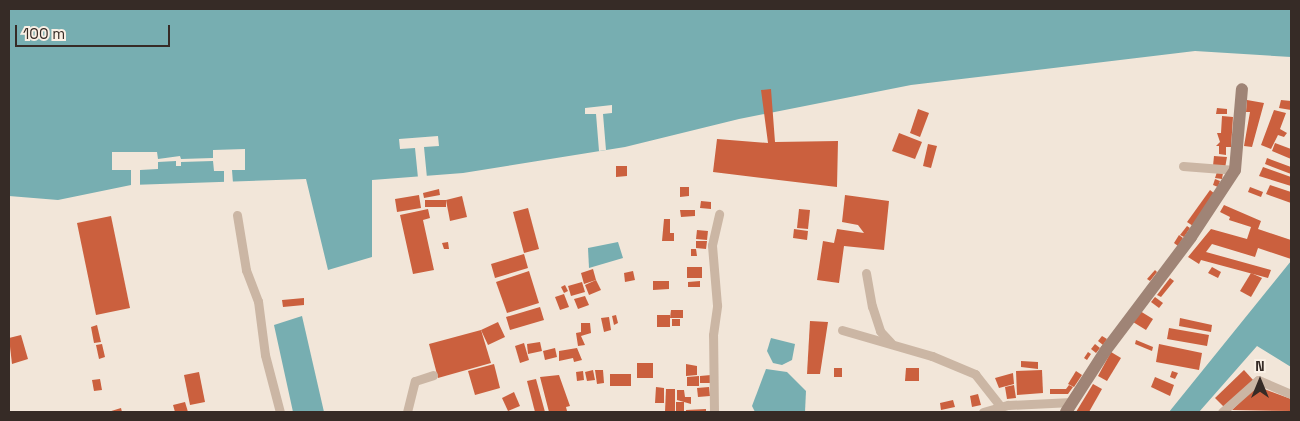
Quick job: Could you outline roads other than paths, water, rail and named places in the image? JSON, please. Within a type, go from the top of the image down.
[{"type":"main road","points":[[1069,407],[1106,350],[1197,230],[1235,170],[1242,89]]},
{"type":"street","points":[[1183,166],[1235,170]]},
{"type":"street","points":[[714,412],[713,335],[717,305],[712,245],[719,214]]},
{"type":"street","points":[[237,215],[246,270],[258,301],[265,355],[280,412]]},
{"type":"street","points":[[866,272],[872,306],[880,331],[892,343]]},
{"type":"street","points":[[842,330],[892,343],[975,374],[1001,407]]},
{"type":"street","points":[[407,412],[415,381],[433,375]]},
{"type":"street","points":[[1222,412],[1258,380],[1291,394]]},
{"type":"street","points":[[983,412],[1001,407],[1069,407]]},
{"type":"water","points":[[9,9],[1291,9],[1291,57],[1195,51],[911,85],[739,119],[625,147],[463,173],[372,180],[372,257],[328,270],[306,179],[131,185],[58,200],[9,196]]},
{"type":"water","points":[[618,242],[623,258],[589,268],[588,248]]},
{"type":"water","points":[[1291,261],[1291,367],[1257,346],[1199,412],[1169,412]]},
{"type":"water","points":[[302,316],[324,412],[293,412],[274,325]]},
{"type":"water","points":[[771,338],[795,344],[792,360],[782,365],[773,363],[767,351]]},
{"type":"water","points":[[766,369],[787,372],[806,391],[805,412],[755,412],[752,406]]}]
